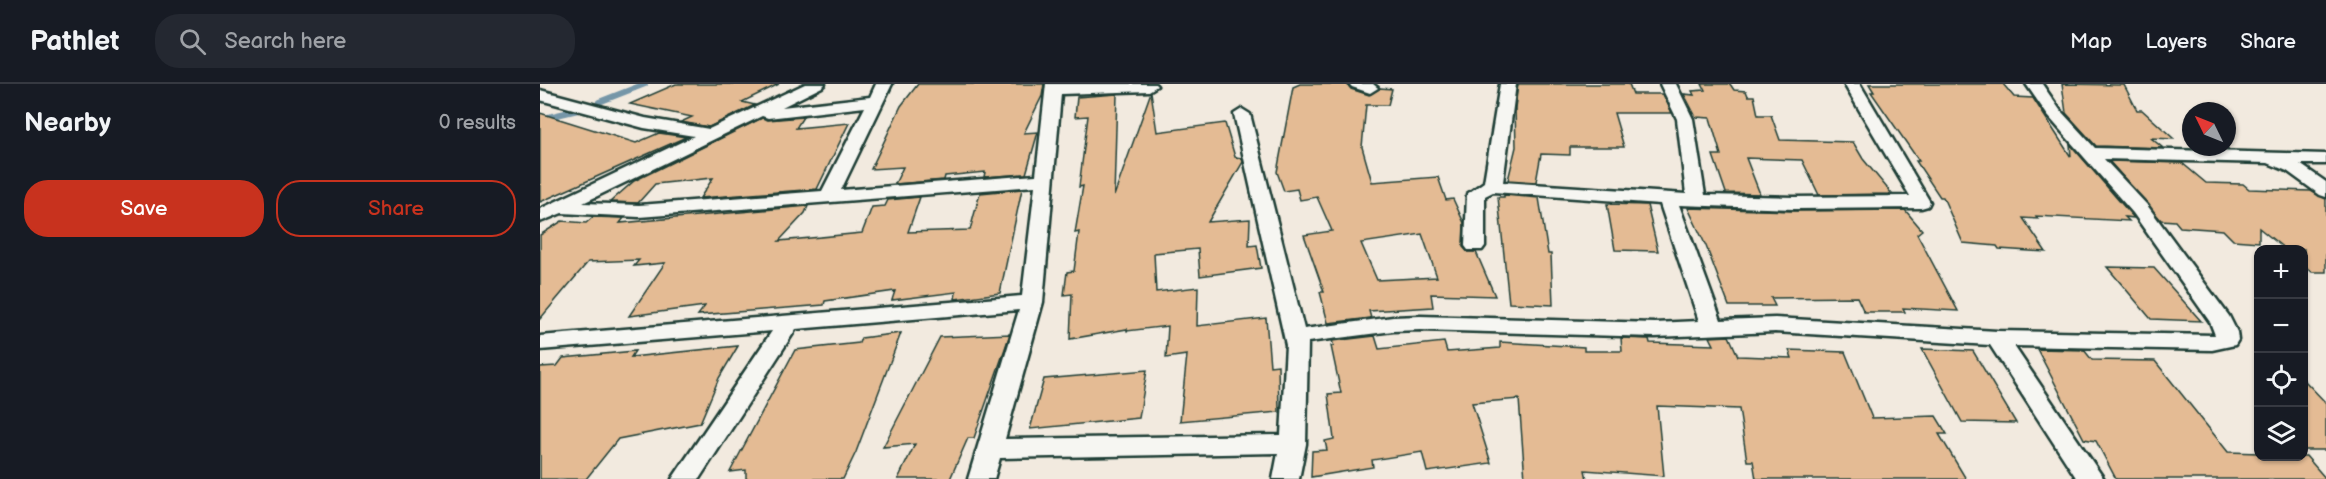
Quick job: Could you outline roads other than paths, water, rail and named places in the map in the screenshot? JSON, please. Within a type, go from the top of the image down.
[{"type":"street","points":[[540,216],[817,84]]},
{"type":"street","points":[[829,196],[884,84]]},
{"type":"street","points":[[1493,185],[1508,84]]},
{"type":"street","points":[[1668,84],[1685,119],[1696,200]]},
{"type":"street","points":[[1474,246],[1476,194],[1493,185],[1503,189],[1668,199],[1794,203],[1920,202],[1921,199],[1852,84]]},
{"type":"street","points":[[1294,337],[1393,324],[1655,330],[1775,325],[1997,338],[2212,343],[2227,340],[2221,321],[2140,209],[2054,113],[2034,84]]},
{"type":"street","points":[[981,479],[1032,302],[1054,87],[1149,86]]},
{"type":"street","points":[[540,95],[644,123],[710,134]]},
{"type":"street","points":[[749,115],[876,101]]},
{"type":"street","points":[[1242,114],[1297,345],[1293,444],[1286,479]]},
{"type":"street","points":[[2089,153],[2267,158],[2292,163],[2326,159]]},
{"type":"street","points":[[2292,163],[2326,191]]},
{"type":"street","points":[[559,207],[639,211],[1045,180]]},
{"type":"street","points":[[1668,199],[1712,327]]},
{"type":"street","points":[[540,343],[1032,302]]},
{"type":"street","points":[[685,479],[789,322]]},
{"type":"street","points":[[1997,338],[2091,479]]},
{"type":"street","points":[[989,449],[1293,444]]},
{"type":"waterway","points":[[599,102],[645,84]]},
{"type":"waterway","points":[[540,119],[578,110]]}]
